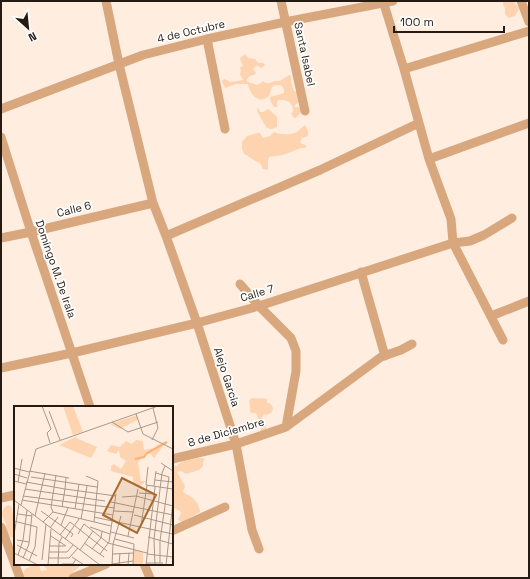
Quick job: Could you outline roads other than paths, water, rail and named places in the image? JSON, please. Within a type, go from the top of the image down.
[{"type":"street","name":"Alejo Garcia","points":[[106,1],[118,64],[153,203],[197,323],[236,444],[252,530],[259,549]]},
{"type":"street","name":"Santa Isabel","points":[[281,1],[305,111]]},
{"type":"street","name":"4 de Octubre","points":[[1,109],[143,55],[285,22],[393,1]]},
{"type":"street","points":[[521,1],[529,22]]},
{"type":"street","points":[[383,2],[404,69],[428,159],[451,219],[453,243],[503,340]]},
{"type":"street","points":[[404,69],[529,31]]},
{"type":"street","points":[[207,39],[225,129]]},
{"type":"street","points":[[166,236],[320,170],[419,123]]},
{"type":"street","points":[[428,159],[529,123]]},
{"type":"street","name":"Domingo M. De Irala","points":[[1,137],[31,232],[90,406]]},
{"type":"street","name":"Calle 6","points":[[1,238],[153,203]]},
{"type":"street","name":"Calle 7","points":[[1,368],[72,353],[197,323],[259,306],[453,243],[470,240],[484,235],[512,218]]},
{"type":"street","points":[[361,272],[384,356]]},
{"type":"street","points":[[240,284],[259,306],[291,338],[296,351],[296,370],[286,427]]},
{"type":"street","points":[[490,316],[529,301]]},
{"type":"street","name":"8 de Diciembre","points":[[173,460],[236,444],[286,427],[381,357],[401,350],[412,344]]},
{"type":"street","points":[[1,498],[14,495]]},
{"type":"street","points":[[173,531],[225,507]]},
{"type":"street","points":[[1,527],[14,562]]},
{"type":"street","points":[[15,565],[20,578]]},
{"type":"street","points":[[73,578],[104,565]]},
{"type":"street","points":[[144,565],[150,578]]}]
